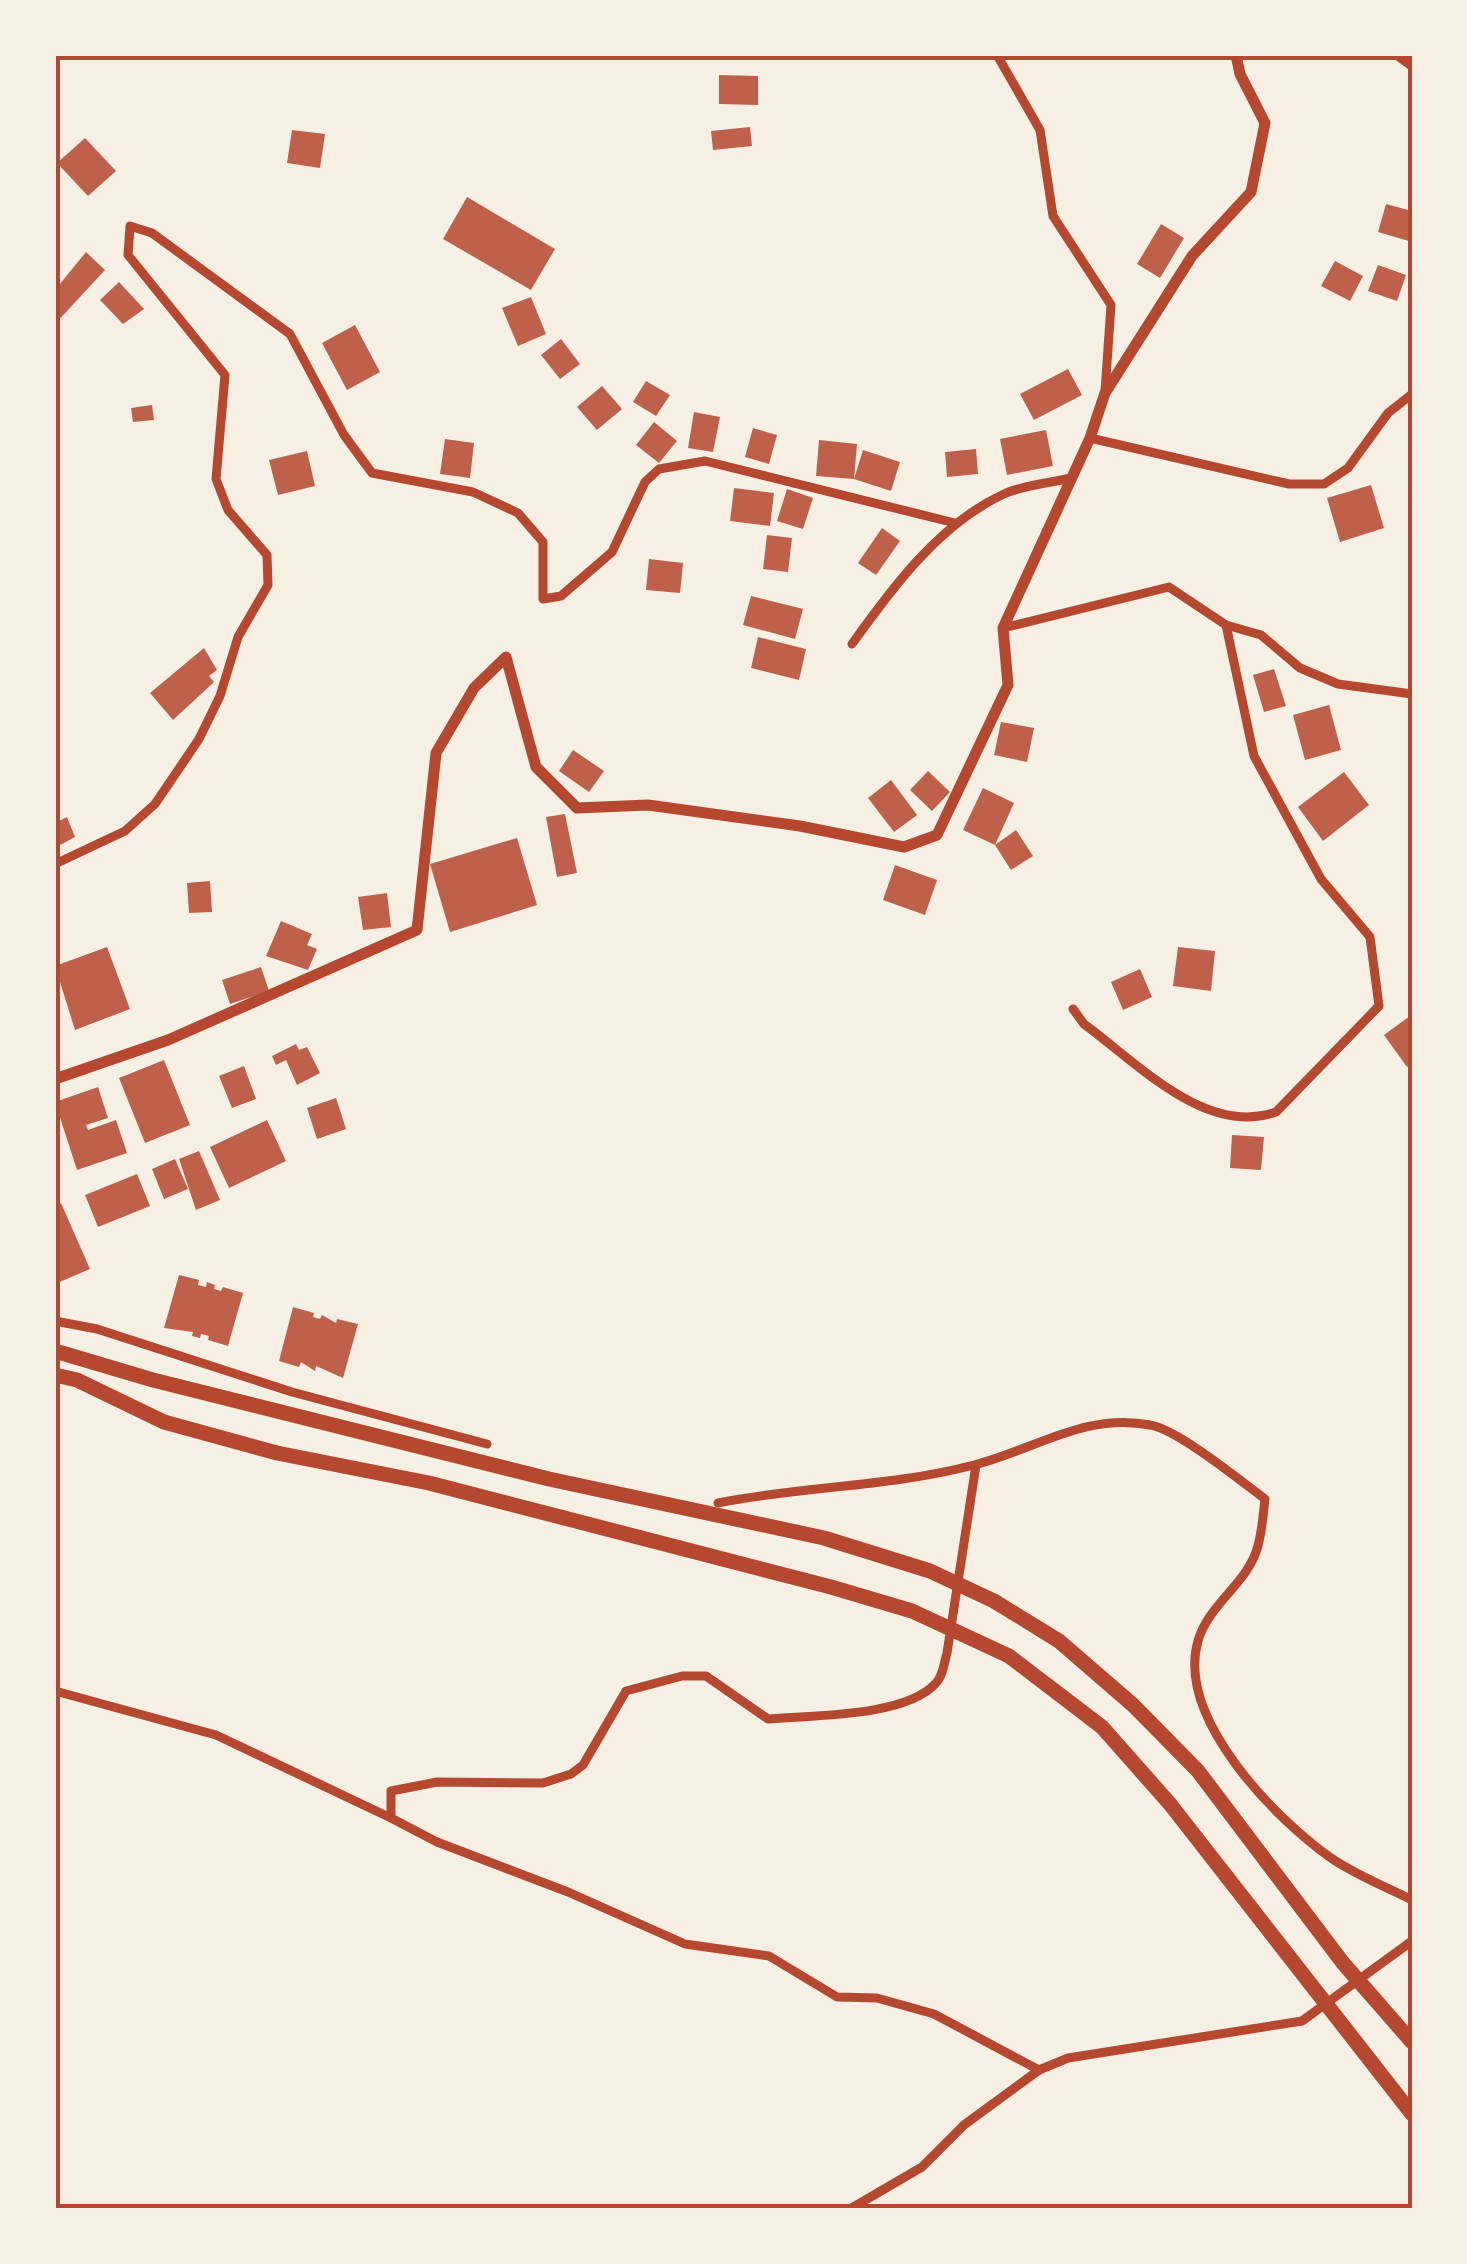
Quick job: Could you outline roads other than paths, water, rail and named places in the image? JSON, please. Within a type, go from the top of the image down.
[{"type":"main road","points":[[55,1351],[153,1380],[548,1478],[745,1520],[874,1553],[994,1601],[1059,1641],[1132,1704],[1198,1770],[1342,1963],[1412,2042]]},
{"type":"main road","points":[[55,1375],[77,1380],[164,1422],[277,1452],[429,1482],[912,1611],[1009,1656],[1102,1728],[1170,1804],[1412,2114]]},
{"type":"main road","points":[[55,1391],[77,1380]]},
{"type":"street","points":[[55,1079],[168,1040],[417,930],[436,753],[474,688],[506,657],[536,767],[578,808],[648,805],[800,826],[904,847],[937,835],[1008,684],[1002,628],[1090,438],[1105,393],[1112,305],[1054,216],[1040,130],[997,55]]},
{"type":"street","points":[[1105,393],[1192,256],[1251,192],[1266,123],[1240,74],[1236,55]]},
{"type":"street","points":[[1398,55],[1412,65]]},
{"type":"street","points":[[55,864],[125,832],[155,804],[206,724],[238,638],[268,585],[270,570],[267,554],[228,510],[216,479],[225,375],[128,255],[130,226],[152,233],[290,334],[344,435],[372,472],[473,492],[518,512],[543,542],[543,599],[561,596],[612,552],[645,482],[659,470],[674,466],[705,461],[954,523]]},
{"type":"street","points":[[1090,438],[1289,484],[1324,484],[1348,468],[1388,413],[1412,394]]},
{"type":"street","points":[[852,644],[878,608],[954,523],[1006,492],[1071,478]]},
{"type":"street","points":[[1002,628],[1169,587],[1226,625],[1261,635],[1300,668],[1338,684],[1412,694]]},
{"type":"street","points":[[1073,1009],[1084,1024],[1190,1101],[1225,1116],[1257,1118],[1276,1112],[1379,1006],[1370,937],[1322,880],[1254,756],[1226,625]]},
{"type":"street","points":[[55,1321],[97,1328],[292,1392],[487,1444]]},
{"type":"street","points":[[718,1503],[774,1492],[860,1486],[976,1465],[1051,1434],[1093,1424],[1153,1424],[1265,1499],[1256,1554],[1198,1640],[1194,1688],[1254,1788],[1331,1858],[1412,1900]]},
{"type":"street","points":[[390,1818],[392,1791],[437,1782],[543,1783],[571,1774],[583,1765],[626,1692],[682,1676],[706,1676],[768,1719],[891,1706],[918,1697],[939,1680],[947,1653],[976,1465]]},
{"type":"street","points":[[55,1691],[216,1736],[437,1842],[568,1892],[686,1944],[768,1956],[837,1997],[877,1998],[934,2014],[1038,2070]]},
{"type":"street","points":[[850,2209],[922,2166],[964,2125],[1038,2070],[1068,2058],[1302,2021],[1412,1941]]}]
